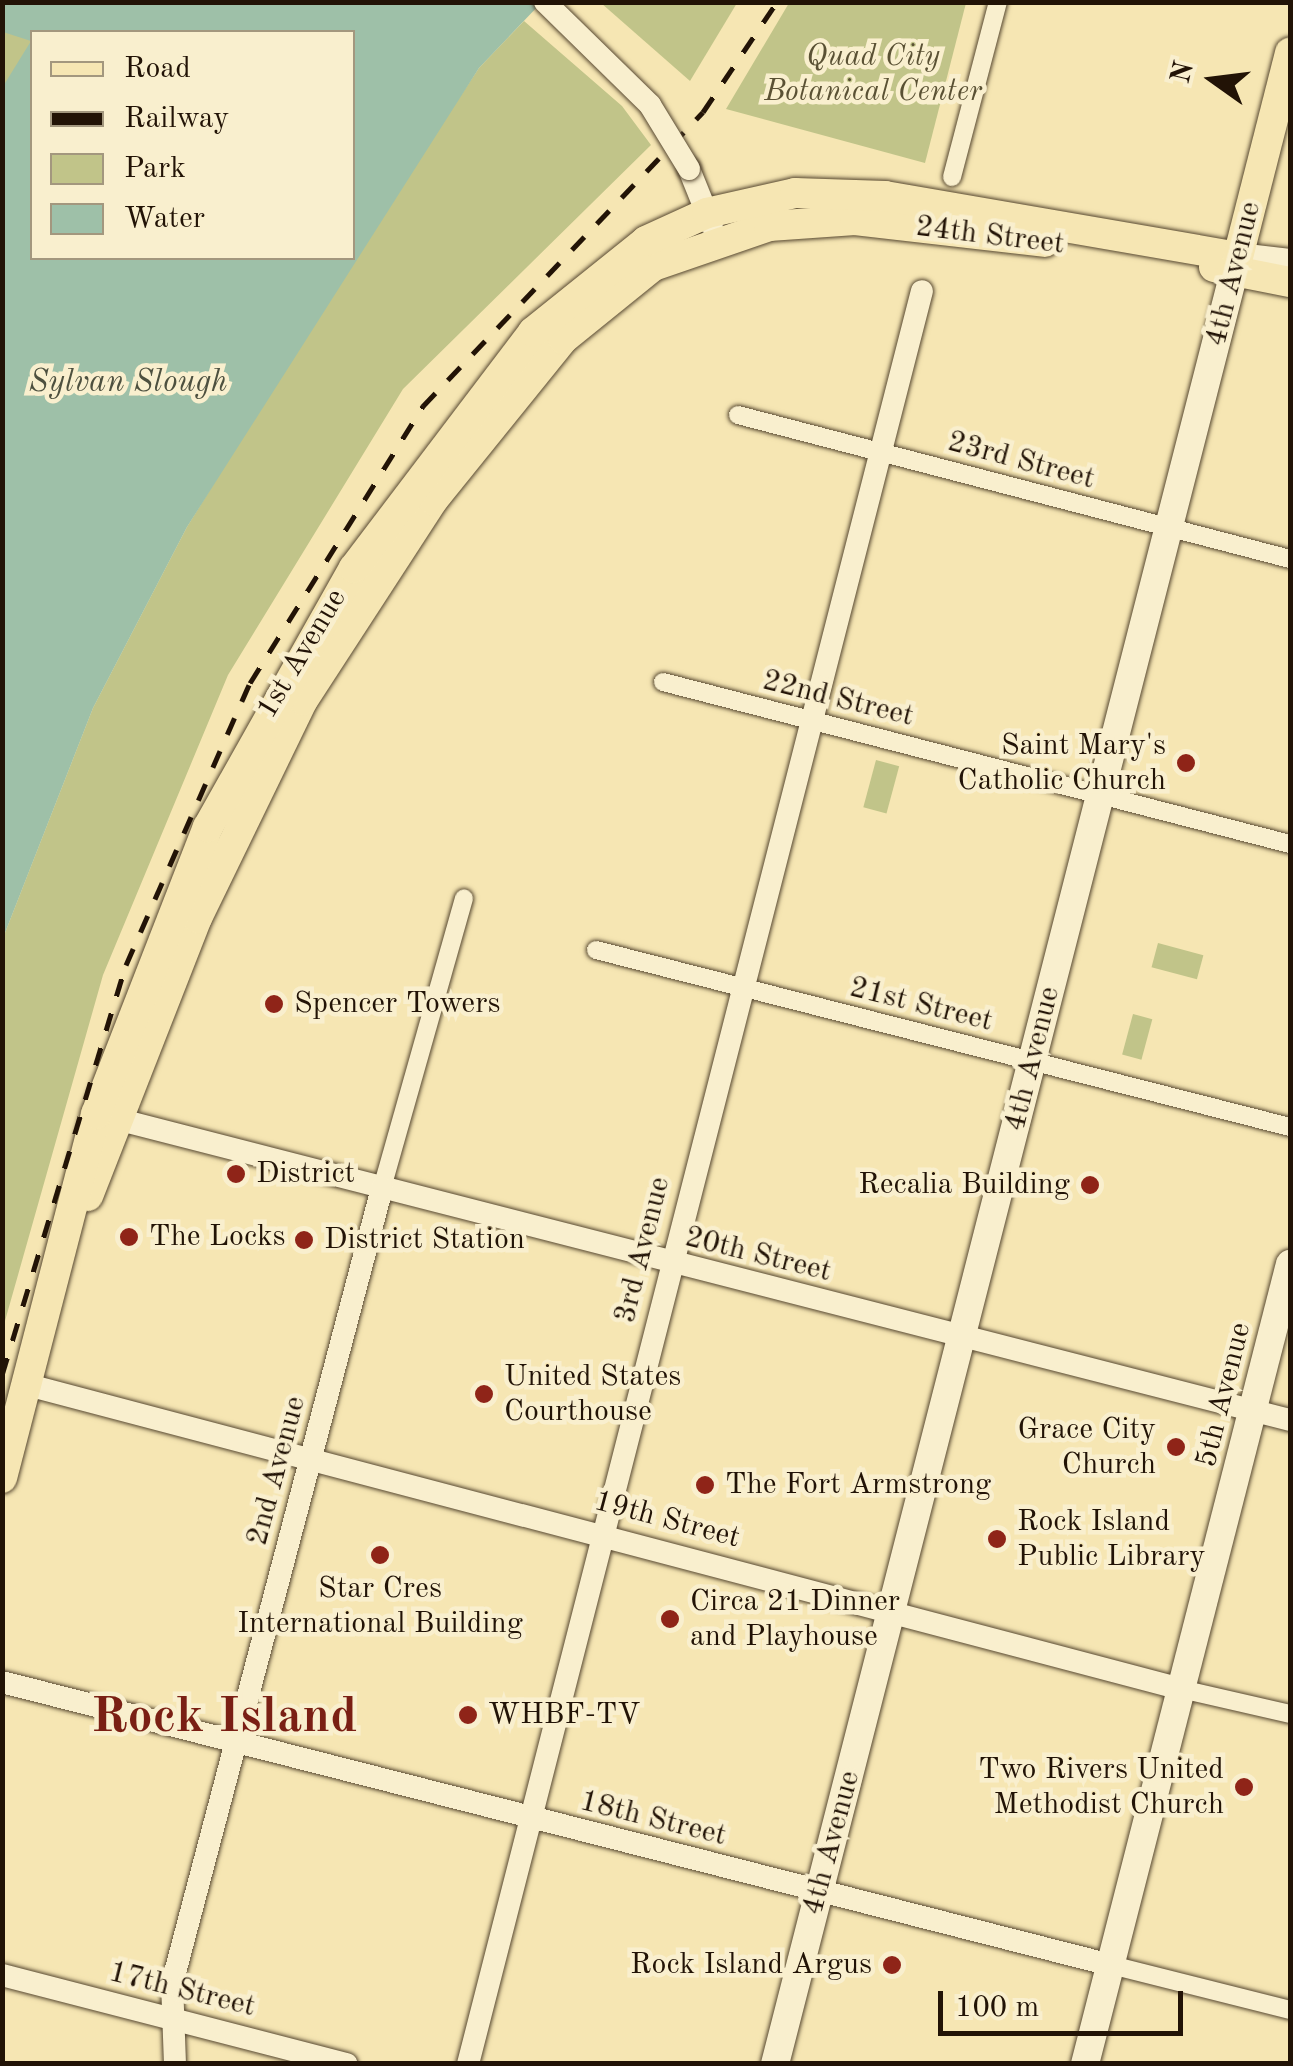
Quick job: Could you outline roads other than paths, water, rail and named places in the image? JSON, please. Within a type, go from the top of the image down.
[{"type":"main road","name":"4th Avenue","points":[[775,2064],[1290,53]]},
{"type":"main road","name":"24th Street","points":[[712,225],[795,193],[852,193],[1237,264],[1290,282]]},
{"type":"main road","name":"1st Avenue","points":[[2,1478],[76,1216],[208,827],[367,547],[552,312],[621,256],[712,225]]},
{"type":"main road","name":"24th Street","points":[[1237,264],[1290,263]]},
{"type":"main road","name":"5th Avenue","points":[[1085,2064],[1290,1264]]},
{"type":"street","points":[[545,2],[650,105],[689,170],[712,225]]},
{"type":"street","points":[[952,177],[998,2]]},
{"type":"street","name":"3rd Avenue","points":[[468,2064],[922,290]]},
{"type":"street","name":"23rd Street","points":[[738,415],[1290,559]]},
{"type":"street","name":"22nd Street","points":[[663,682],[1290,844]]},
{"type":"street","name":"2nd Avenue","points":[[175,2064],[172,1984],[382,1188],[464,898]]},
{"type":"street","name":"21st Street","points":[[596,950],[1290,1127]]},
{"type":"street","name":"20th Street","points":[[108,1117],[1290,1420]]},
{"type":"street","name":"19th Street","points":[[28,1386],[1290,1714]]},
{"type":"street","name":"18th Street","points":[[2,1682],[1290,2010]]},
{"type":"street","name":"17th Street","points":[[2,1974],[347,2064]]},
{"type":"water","name":"Sylvan Slough","points":[[3,3],[541,3],[479,68],[187,527],[93,708],[3,938],[2,88],[30,43],[30,260],[355,260],[355,30],[30,30],[30,41],[3,32]]},
{"type":"railway","points":[[2,1375],[126,965],[250,683],[423,406],[703,112],[777,2]]},
{"type":"place","name":"Saint Mary's Catholic Church","points":[[1186,763]]},
{"type":"place","name":"Spencer Towers","points":[[274,1004]]},
{"type":"place","name":"District","points":[[236,1174]]},
{"type":"place","name":"Recalia Building","points":[[1090,1185]]},
{"type":"place","name":"The Locks","points":[[129,1237]]},
{"type":"place","name":"District Station","points":[[304,1240]]},
{"type":"place","name":"United States Courthouse","points":[[484,1394]]},
{"type":"place","name":"Grace City Church","points":[[1176,1447]]},
{"type":"place","name":"The Fort Armstrong","points":[[705,1485]]},
{"type":"place","name":"Rock Island Public Library","points":[[997,1539]]},
{"type":"place","name":"Star Cres International Building","points":[[380,1555]]},
{"type":"place","name":"Circa 21 Dinner and Playhouse","points":[[670,1619]]},
{"type":"place","name":"WHBF-TV","points":[[468,1715]]},
{"type":"place","name":"Two Rivers United Methodist Church","points":[[1244,1787]]},
{"type":"place","name":"Rock Island Argus","points":[[892,1965]]},
{"type":"district","name":"Rock Island","points":[[224,1719]]},
{"type":"park label","name":"Quad City Botanical Center","points":[[873,74]]}]
